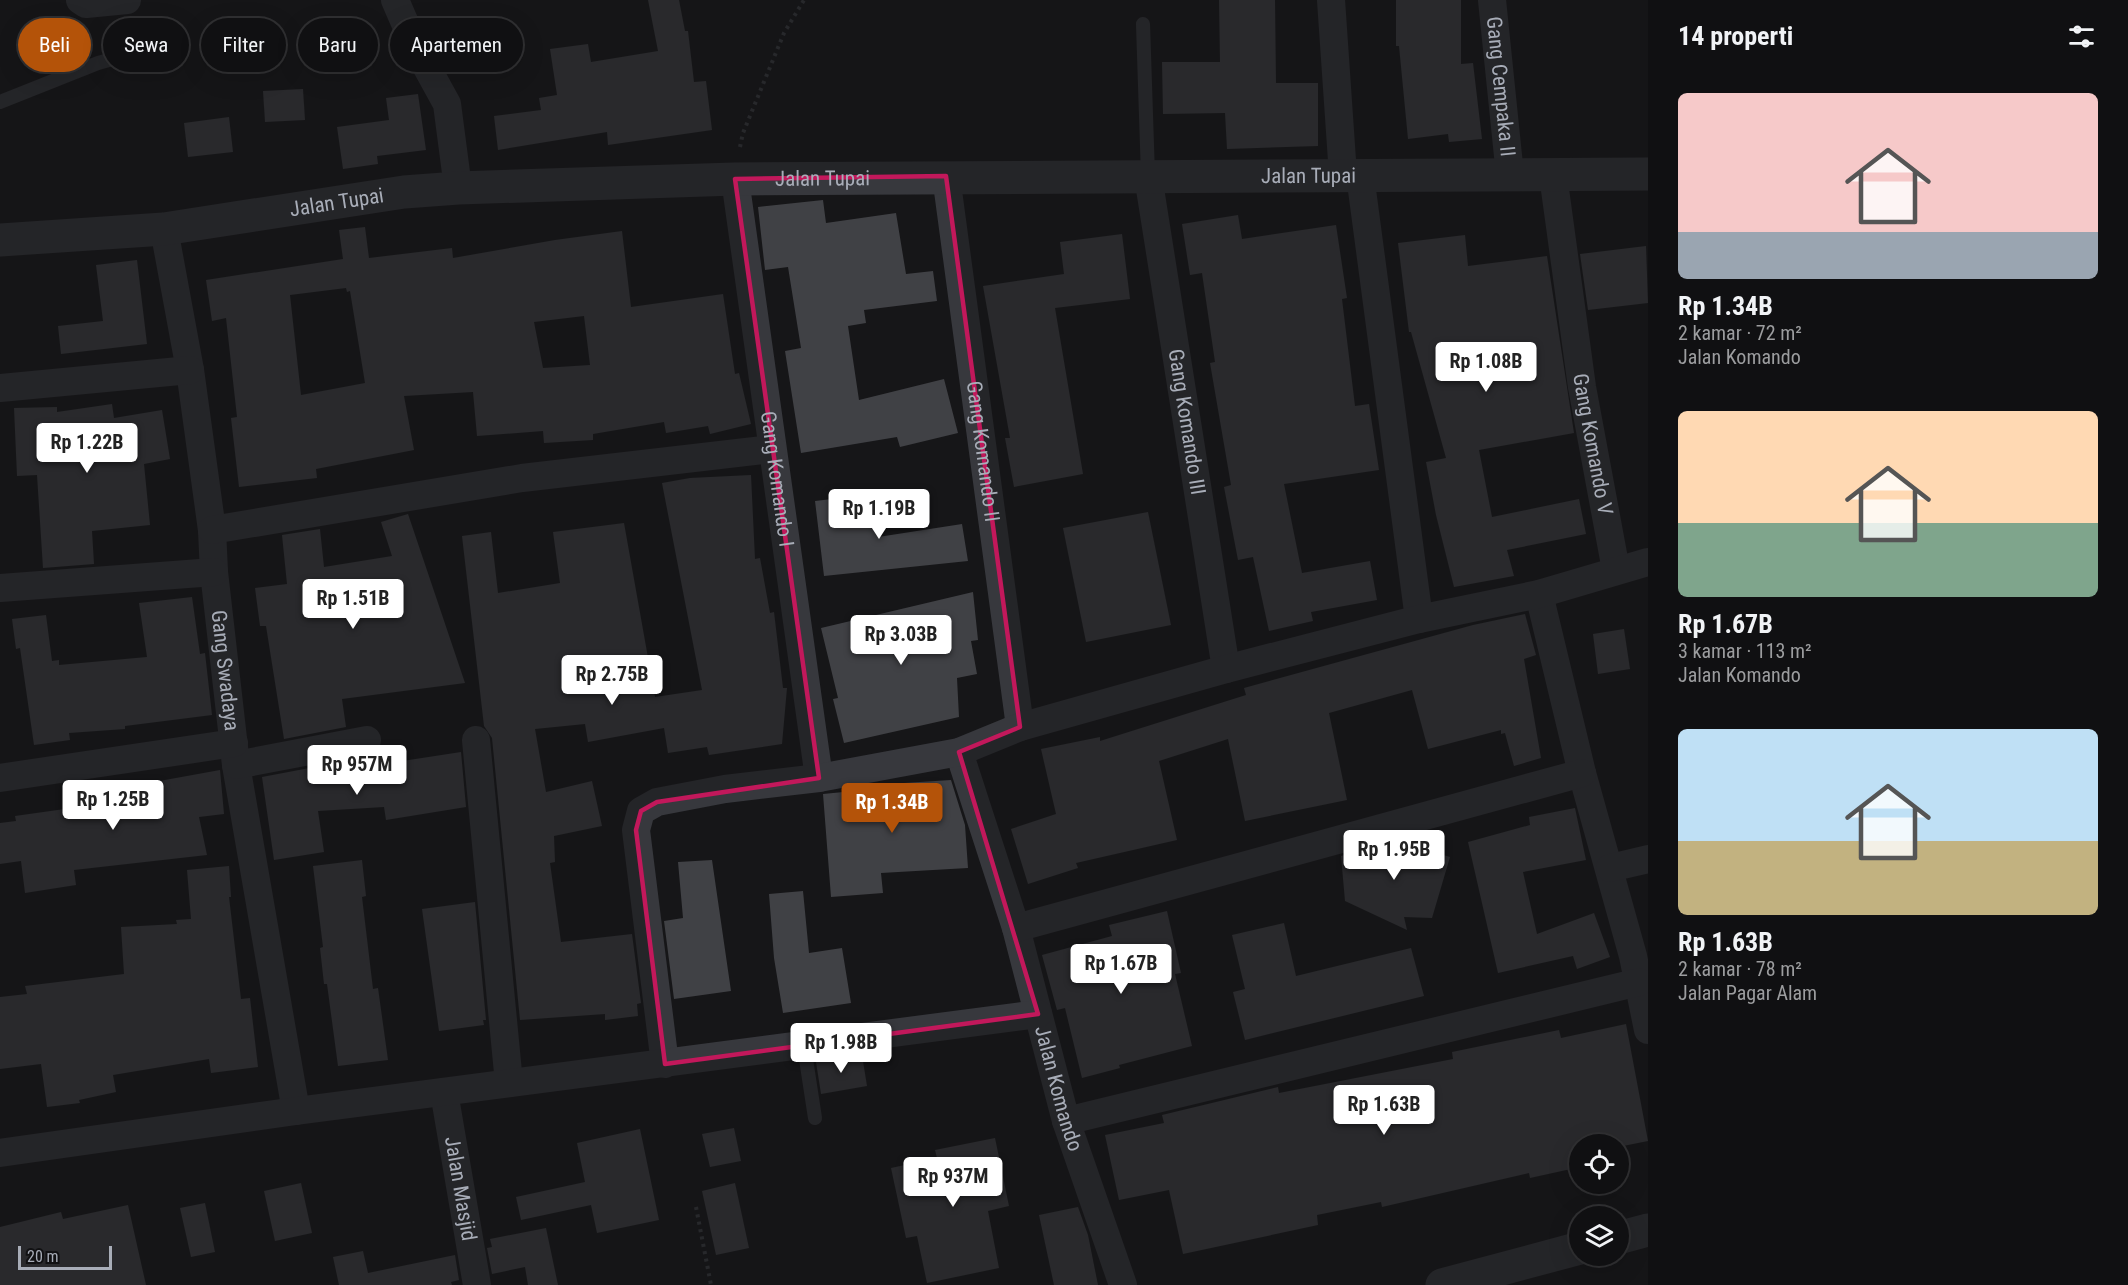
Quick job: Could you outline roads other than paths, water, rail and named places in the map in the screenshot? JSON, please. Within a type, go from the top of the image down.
[{"type":"street","points":[[80,0],[86,4],[127,0]]},
{"type":"street","points":[[395,0],[414,44],[447,104],[458,188]]},
{"type":"street","points":[[1331,0],[1351,175],[1419,619]]},
{"type":"street","name":"Gang Cempaka II","points":[[1492,0],[1510,175]]},
{"type":"street","name":"Jalan Tupai","points":[[0,240],[164,229],[404,192],[458,188],[735,178],[1648,174]]},
{"type":"street","name":"Gang Komando V","points":[[1553,175],[1582,387],[1616,570]]},
{"type":"street","name":"Gang Komando II","points":[[946,176],[1020,727]]},
{"type":"street","name":"Gang Komando III","points":[[1148,176],[1226,669]]},
{"type":"street","name":"Gang Komando I","points":[[735,178],[819,778]]},
{"type":"street","name":"Gang Swadaya","points":[[164,229],[190,370],[212,530],[214,572],[235,754],[296,1111]]},
{"type":"street","points":[[0,388],[190,370]]},
{"type":"street","points":[[212,530],[522,478],[772,449]]},
{"type":"street","points":[[665,1064],[636,830],[641,811],[657,802],[726,789],[819,778],[959,752],[1020,727],[1226,669],[1419,619],[1539,594],[1648,562]]},
{"type":"street","points":[[0,588],[214,572]]},
{"type":"street","points":[[1539,594],[1582,773],[1640,964],[1648,1030]]},
{"type":"street","points":[[476,740],[510,1083]]},
{"type":"street","points":[[0,778],[366,741]]},
{"type":"street","name":"Jalan Komando","points":[[959,752],[1016,927],[1066,1121],[1123,1285]]},
{"type":"street","points":[[1016,927],[1582,773]]},
{"type":"street","points":[[1610,868],[1648,860]]},
{"type":"street","points":[[1066,1121],[1640,964]]},
{"type":"street","points":[[0,1153],[296,1111],[1038,1014]]},
{"type":"street","name":"Jalan Masjid","points":[[444,1092],[477,1285]]},
{"type":"street","points":[[1629,1235],[1648,1230]]},
{"type":"street","points":[[1442,1285],[1569,1251]]},
{"type":"lane","points":[[1143,24],[1148,176]]},
{"type":"lane","points":[[0,102],[103,62]]},
{"type":"lane","points":[[804,1046],[816,1118]]}]
